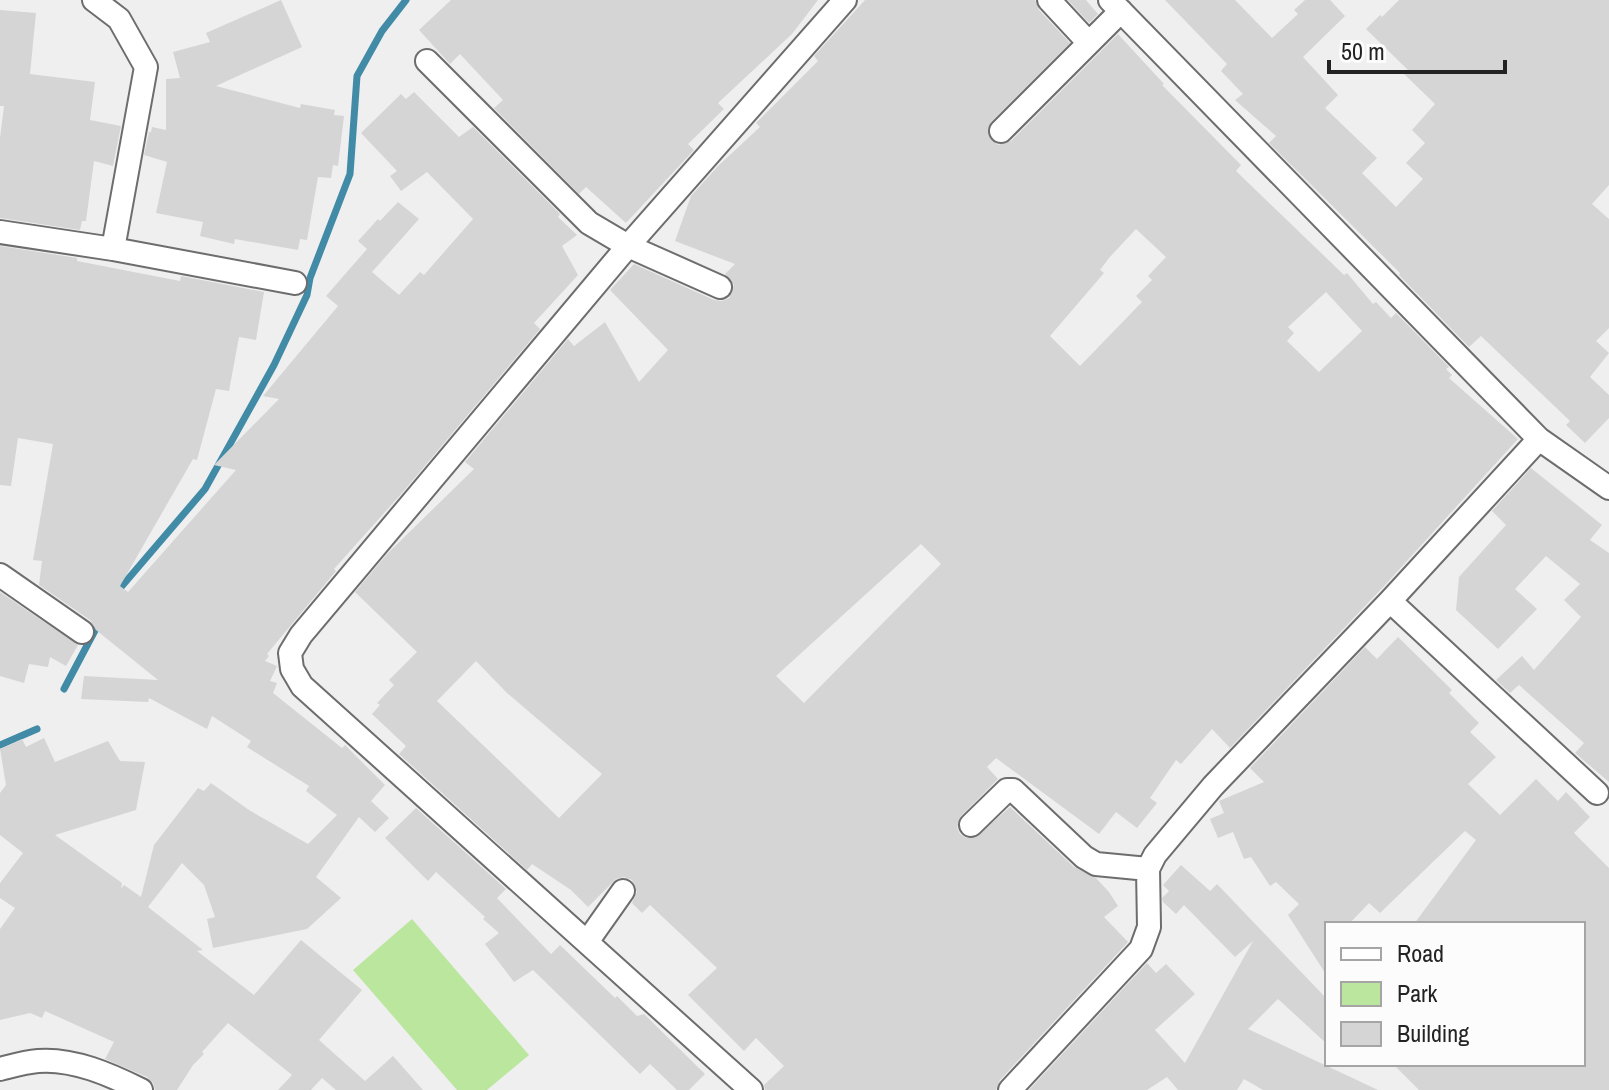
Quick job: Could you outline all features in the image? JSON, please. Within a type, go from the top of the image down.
[{"type":"street","points":[[94,0],[119,19],[146,67],[113,249]]},
{"type":"street","points":[[751,1090],[302,686],[292,669],[290,653],[301,635],[628,246],[845,0]]},
{"type":"street","points":[[1049,0],[1088,42]]},
{"type":"street","points":[[1001,131],[1088,42],[1115,6],[1539,439],[1609,488]]},
{"type":"street","points":[[427,61],[589,223],[628,246],[720,287]]},
{"type":"street","points":[[0,232],[113,249],[295,283]]},
{"type":"street","points":[[1010,1090],[1141,949],[1149,927],[1148,869],[1155,855],[1213,786],[1539,439]]},
{"type":"street","points":[[0,575],[82,632]]},
{"type":"street","points":[[1390,601],[1597,793]]},
{"type":"street","points":[[971,825],[1007,790],[1013,790],[1084,857],[1096,864],[1148,869]]},
{"type":"street","points":[[587,942],[623,891]]},
{"type":"street","points":[[0,1069],[38,1061],[67,1063],[116,1078],[141,1090]]},
{"type":"green space","points":[[412,919],[529,1055],[487,1090],[457,1090],[353,970]]},
{"type":"building","points":[[281,0],[302,47],[216,86],[300,108],[301,104],[335,110],[334,115],[344,116],[338,166],[333,165],[331,178],[318,177],[307,240],[300,239],[298,250],[235,239],[234,244],[200,236],[203,222],[156,213],[167,162],[144,155],[152,127],[166,130],[166,79],[180,78],[173,52],[210,42],[206,33]]},
{"type":"building","points":[[451,0],[818,0],[792,34],[718,103],[724,109],[688,144],[694,150],[626,223],[586,187],[579,194],[494,108],[503,100],[460,54],[450,64],[419,30]]},
{"type":"building","points":[[865,0],[1035,0],[1039,10],[1070,43],[991,122],[988,135],[998,145],[1011,141],[1118,34],[1162,85],[1241,165],[1236,171],[1344,275],[1347,273],[1373,304],[1376,302],[1391,318],[1396,313],[1449,367],[1446,369],[1452,375],[1449,378],[1518,439],[1230,748],[1212,729],[1181,764],[1176,760],[1150,798],[1157,803],[1137,828],[1116,812],[1099,834],[996,758],[987,767],[998,779],[961,816],[957,828],[960,834],[975,838],[1010,807],[1074,867],[1096,878],[1109,892],[1118,906],[1104,917],[1128,942],[1000,1080],[996,1090],[765,1090],[764,1085],[784,1066],[756,1038],[744,1051],[688,995],[717,968],[650,905],[642,913],[632,903],[637,892],[632,880],[624,877],[616,879],[588,907],[571,890],[532,864],[527,870],[399,754],[406,746],[372,714],[380,705],[377,703],[394,685],[389,680],[417,652],[355,592],[388,553],[474,469],[465,462],[568,339],[574,346],[605,322],[639,382],[668,350],[610,290],[634,264],[714,300],[729,298],[734,285],[725,274],[735,264],[675,241],[691,196],[760,127],[756,123],[818,61],[814,56]],"holes":[[[1136,229],[1166,257],[1148,276],[1152,280],[1136,296],[1142,302],[1080,366],[1050,336],[1104,273],[1100,270]],[[1326,292],[1362,331],[1319,372],[1287,341],[1294,333],[1288,327]],[[921,544],[941,564],[804,703],[776,676]],[[476,661],[507,693],[602,774],[559,818],[437,701]]]},
{"type":"building","points":[[1068,0],[1086,0],[1098,14],[1089,23]]},
{"type":"building","points":[[1165,0],[1235,0],[1272,38],[1298,14],[1294,10],[1305,0],[1330,0],[1345,16],[1303,57],[1338,95],[1325,108],[1377,158],[1362,173],[1396,207],[1423,179],[1406,163],[1425,143],[1412,130],[1435,104],[1404,74],[1408,70],[1366,29],[1380,15],[1382,17],[1399,0],[1609,0],[1609,185],[1592,204],[1609,219],[1609,328],[1596,341],[1609,353],[1590,377],[1609,395],[1609,418],[1585,443],[1566,425],[1570,421],[1481,336],[1469,347],[1400,273],[1269,143],[1276,136],[1235,100],[1243,94],[1221,71],[1227,64]]},
{"type":"building","points":[[0,10],[36,13],[30,74],[95,82],[90,120],[121,126],[113,166],[94,161],[86,221],[82,221],[80,230],[0,218],[0,138],[4,106],[0,106]]},
{"type":"building","points":[[414,92],[459,137],[473,127],[560,214],[558,217],[577,235],[562,246],[578,275],[534,323],[540,329],[334,569],[336,571],[267,654],[269,656],[265,661],[277,666],[270,681],[277,683],[273,693],[342,748],[345,745],[385,785],[371,801],[389,818],[375,832],[359,817],[316,877],[341,898],[307,929],[213,948],[207,919],[215,917],[204,885],[182,863],[148,907],[203,950],[197,951],[254,995],[301,940],[362,990],[319,1040],[365,1081],[393,1056],[423,1090],[336,1090],[322,1078],[311,1090],[278,1090],[292,1075],[228,1023],[202,1052],[204,1054],[177,1090],[155,1090],[147,1077],[105,1059],[114,1042],[45,1011],[42,1018],[30,1013],[0,1020],[0,929],[15,908],[0,898],[0,883],[23,853],[0,835],[0,793],[6,785],[0,749],[22,739],[26,747],[44,738],[55,762],[108,741],[120,761],[145,762],[136,810],[55,835],[122,883],[121,889],[124,885],[141,897],[154,845],[198,788],[204,791],[211,783],[249,810],[308,844],[337,815],[306,791],[309,786],[247,747],[251,741],[212,716],[207,729],[149,698],[148,702],[81,699],[84,676],[158,680],[96,630],[90,620],[39,585],[42,561],[33,560],[53,444],[18,438],[11,486],[0,485],[0,246],[77,258],[77,261],[180,281],[181,276],[264,292],[256,340],[239,337],[229,391],[216,389],[197,460],[193,459],[120,586],[128,592],[236,470],[214,465],[279,399],[263,396],[338,306],[326,296],[367,249],[358,241],[378,219],[380,221],[398,202],[419,219],[372,272],[399,295],[420,272],[424,275],[473,219],[427,172],[401,191],[390,176],[397,171],[361,133],[401,94],[406,99]]},
{"type":"building","points":[[1531,468],[1602,525],[1590,540],[1609,553],[1609,782],[1575,753],[1584,743],[1519,685],[1510,693],[1496,680],[1522,656],[1534,670],[1581,617],[1564,600],[1580,584],[1546,556],[1515,589],[1537,609],[1498,649],[1456,610],[1459,577],[1506,525],[1492,511]]},
{"type":"building","points":[[0,592],[78,645],[66,666],[50,657],[48,667],[29,664],[24,683],[0,676]]},
{"type":"building","points":[[1398,637],[1452,690],[1449,693],[1479,723],[1470,732],[1496,757],[1468,784],[1500,815],[1536,779],[1558,801],[1566,792],[1590,817],[1574,833],[1609,868],[1609,1090],[1419,1090],[1395,1066],[1585,1066],[1585,922],[1415,922],[1476,840],[1465,831],[1380,913],[1369,903],[1351,922],[1325,922],[1325,973],[1288,915],[1299,904],[1276,882],[1270,886],[1251,857],[1244,859],[1233,832],[1218,838],[1210,819],[1224,813],[1219,801],[1264,782],[1250,768],[1365,647],[1377,659]]},
{"type":"building","points":[[416,808],[506,889],[497,898],[551,954],[560,945],[615,998],[617,996],[637,1016],[644,1014],[705,1074],[689,1090],[677,1090],[650,1064],[640,1074],[533,970],[514,982],[485,944],[499,933],[483,919],[485,917],[436,872],[428,881],[385,838]]},
{"type":"building","points":[[1181,865],[1210,891],[1217,884],[1325,997],[1325,1042],[1278,999],[1248,1029],[1378,1090],[1263,1090],[1244,1079],[1237,1090],[1178,1090],[1167,1077],[1147,1090],[1029,1090],[1147,963],[1156,973],[1166,964],[1195,994],[1155,1030],[1185,1063],[1253,941],[1235,957],[1184,905],[1176,914],[1163,902],[1162,898],[1169,891],[1163,885]]},
{"type":"waterway","points":[[116,593],[205,489],[274,365],[307,295],[310,278],[350,174],[357,76],[382,31],[406,0]]},
{"type":"waterway","points":[[64,689],[100,621]]},
{"type":"waterway","points":[[0,745],[37,729]]}]
